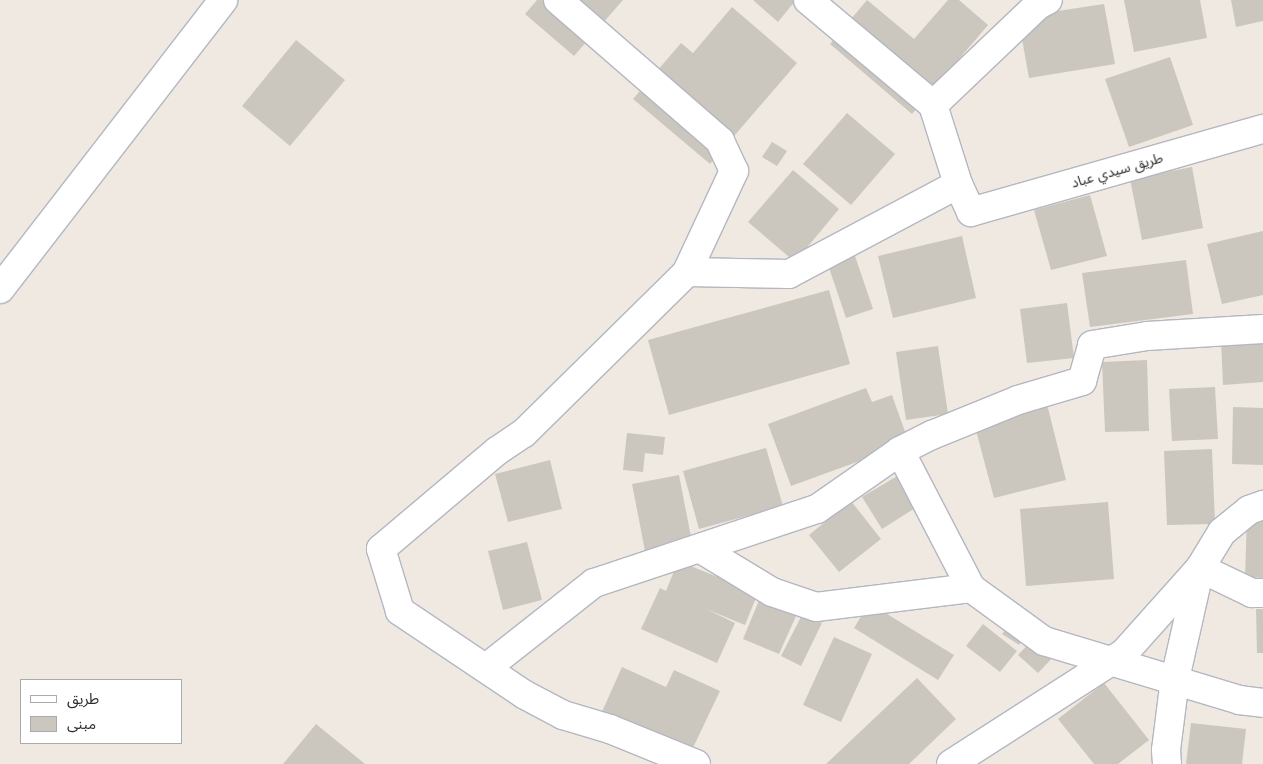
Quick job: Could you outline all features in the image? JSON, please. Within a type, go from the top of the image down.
[{"type":"street","points":[[0,289],[223,0]]},
{"type":"street","points":[[558,0],[720,140],[734,171],[687,272],[524,433],[498,451],[381,549],[400,611],[486,668],[562,715],[610,729],[696,764]]},
{"type":"street","points":[[687,272],[788,274],[958,184],[933,105],[808,0]]},
{"type":"street","points":[[933,105],[1038,5],[1048,0]]},
{"type":"street","name":"طريق سيدي عباد","points":[[958,184],[971,212],[1263,129]]},
{"type":"street","points":[[486,668],[594,583],[702,549],[817,509],[900,451],[1018,400],[1082,381],[1092,345],[1147,336],[1263,329]]},
{"type":"street","points":[[900,451],[971,588],[1044,641],[1113,659],[1239,700],[1263,704]]},
{"type":"street","points":[[951,764],[1124,653],[1200,568],[1222,532],[1249,510],[1263,505]]},
{"type":"street","points":[[702,549],[772,592],[816,607],[971,588]]},
{"type":"street","points":[[1200,568],[1252,593],[1263,593]]},
{"type":"street","points":[[1167,764],[1166,750],[1175,679],[1200,568]]},
{"type":"building","points":[[537,0],[623,0],[574,56],[525,14]]},
{"type":"building","points":[[753,0],[796,0],[778,22]]},
{"type":"building","points":[[867,0],[914,39],[948,0],[959,0],[988,25],[912,114],[830,44]]},
{"type":"building","points":[[1124,0],[1200,0],[1207,38],[1134,52]]},
{"type":"building","points":[[1231,0],[1263,0],[1263,21],[1236,27]]},
{"type":"building","points":[[1104,4],[1115,64],[1029,78],[1018,17]]},
{"type":"building","points":[[732,7],[797,63],[710,164],[633,99],[681,43],[693,53]]},
{"type":"building","points":[[296,40],[345,80],[290,146],[242,106]]},
{"type":"building","points":[[1170,57],[1193,125],[1129,147],[1105,79]]},
{"type":"building","points":[[847,113],[895,154],[851,205],[803,164]]},
{"type":"building","points":[[772,142],[787,151],[777,166],[762,157]]},
{"type":"building","points":[[1192,167],[1203,228],[1142,240],[1130,179]]},
{"type":"building","points":[[793,170],[839,209],[795,262],[748,222]]},
{"type":"building","points":[[1090,195],[1107,256],[1051,270],[1034,210]]},
{"type":"building","points":[[1263,231],[1263,295],[1222,304],[1207,244]]},
{"type":"building","points":[[962,236],[976,298],[893,318],[878,256]]},
{"type":"building","points":[[852,247],[873,309],[846,318],[825,256]]},
{"type":"building","points":[[1186,260],[1193,314],[1090,327],[1082,273]]},
{"type":"building","points":[[829,290],[850,364],[669,415],[648,340]]},
{"type":"building","points":[[1067,303],[1074,358],[1027,363],[1020,309]]},
{"type":"building","points":[[1263,338],[1263,382],[1223,385],[1221,340]]},
{"type":"building","points":[[938,346],[948,414],[906,420],[896,352]]},
{"type":"building","points":[[1147,360],[1149,431],[1105,432],[1102,362]]},
{"type":"building","points":[[1215,387],[1218,439],[1172,441],[1169,389]]},
{"type":"building","points":[[866,388],[872,402],[892,395],[909,443],[791,486],[768,424]]},
{"type":"building","points":[[1047,404],[1066,480],[994,498],[974,423]]},
{"type":"building","points":[[1233,407],[1263,408],[1263,465],[1232,464]]},
{"type":"building","points":[[627,433],[665,437],[663,455],[645,453],[643,472],[623,470]]},
{"type":"building","points":[[766,448],[783,506],[699,529],[683,471]]},
{"type":"building","points":[[1212,449],[1215,524],[1167,525],[1164,451]]},
{"type":"building","points":[[550,460],[562,509],[508,522],[495,474]]},
{"type":"building","points":[[904,472],[923,503],[882,529],[862,497]]},
{"type":"building","points":[[679,475],[692,542],[645,551],[632,484]]},
{"type":"building","points":[[851,501],[881,539],[839,572],[809,535]]},
{"type":"building","points":[[1108,502],[1114,579],[1026,586],[1020,509]]},
{"type":"building","points":[[1247,517],[1263,517],[1263,578],[1245,577]]},
{"type":"building","points":[[527,542],[542,600],[503,610],[488,551]]},
{"type":"building","points":[[678,561],[758,593],[745,625],[706,609],[735,623],[717,663],[641,629],[660,588],[666,591]]},
{"type":"building","points":[[760,598],[797,614],[779,654],[743,639]]},
{"type":"building","points":[[869,603],[954,655],[938,680],[854,628]]},
{"type":"building","points":[[1256,609],[1263,609],[1263,653],[1257,653]]},
{"type":"building","points":[[803,613],[822,623],[801,666],[781,656]]},
{"type":"building","points":[[1011,623],[1026,634],[1019,645],[1002,634]]},
{"type":"building","points":[[983,624],[1017,651],[1000,672],[966,646]]},
{"type":"building","points":[[1036,636],[1056,654],[1038,673],[1018,655]]},
{"type":"building","points":[[834,637],[872,654],[841,722],[803,705]]},
{"type":"building","points":[[622,667],[666,687],[674,670],[720,691],[690,754],[601,714]]},
{"type":"building","points":[[917,678],[956,719],[909,764],[826,764]]},
{"type":"building","points":[[1104,683],[1149,740],[1118,764],[1094,764],[1058,719]]},
{"type":"building","points":[[1191,723],[1246,729],[1242,764],[1186,764]]},
{"type":"building","points":[[316,724],[365,764],[283,764]]}]
